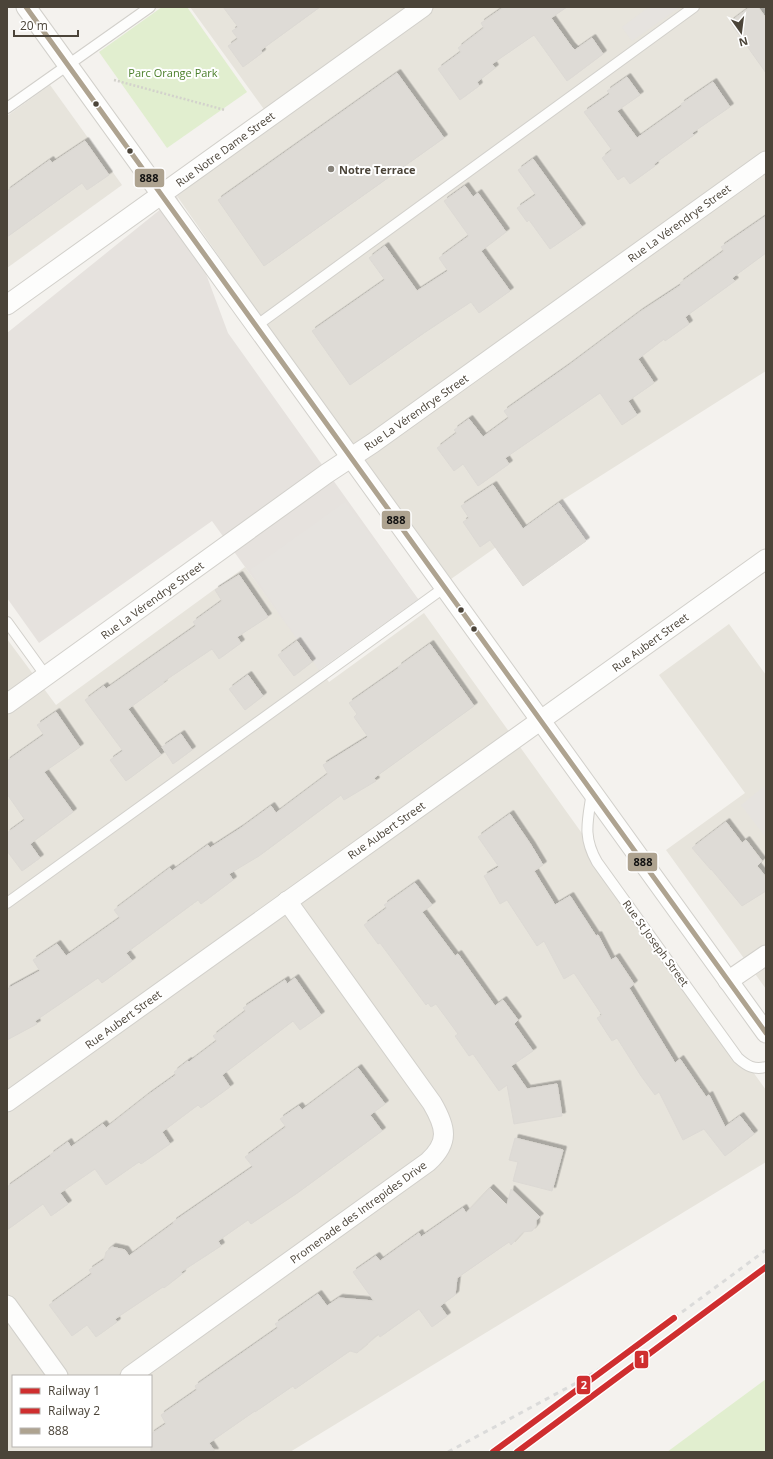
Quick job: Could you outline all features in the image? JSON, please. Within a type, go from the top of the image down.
[{"type":"street","points":[[26,7],[766,1033]]},
{"type":"street","name":"Rue Notre Dame Street","points":[[7,305],[423,7]]},
{"type":"street","name":"Rue La Vérendrye Street","points":[[7,704],[766,161]]},
{"type":"street","name":"Rue Aubert Street","points":[[7,1102],[766,559]]},
{"type":"street","name":"Promenade des Intrepides Drive","points":[[131,1375],[428,1162],[442,1145],[444,1135],[443,1124],[432,1103],[287,901]]},
{"type":"street","points":[[728,982],[766,954]]},
{"type":"street","points":[[7,1305],[57,1375]]},
{"type":"lane","points":[[7,108],[150,7]]},
{"type":"lane","points":[[256,326],[694,7]]},
{"type":"lane","points":[[7,903],[445,587]]},
{"type":"lane","points":[[7,622],[46,676]]},
{"type":"lane","name":"Rue St Joseph Street","points":[[592,792],[587,835],[590,850],[597,862],[738,1058],[747,1066],[758,1070],[766,1068]]},
{"type":"path","points":[[114,80],[225,110]]},
{"type":"shaded area","points":[[190,7],[766,7],[766,371],[564,499],[451,579],[268,327],[177,196],[274,123]]},
{"type":"shaded area","points":[[649,7],[680,7],[632,41],[622,27]]},
{"type":"shaded area","points":[[50,85],[122,185],[7,268],[7,116]]},
{"type":"shaded area","points":[[177,196],[228,333],[418,599],[319,670],[212,521],[39,643],[7,598],[7,333]]},
{"type":"shaded area","points":[[345,502],[418,599],[319,670],[250,570]]},
{"type":"shaded area","points":[[245,567],[329,682],[424,613],[766,1090],[766,1162],[290,1452],[7,1452],[7,639],[56,705]]},
{"type":"shaded area","points":[[729,624],[766,675],[766,989],[666,850],[745,793],[659,675]]},
{"type":"shaded area","points":[[766,785],[766,838],[741,805]]},
{"type":"green space","name":"Parc Orange Park","points":[[162,7],[187,7],[247,92],[167,148],[99,52]]},
{"type":"green space","points":[[766,1379],[766,1452],[667,1452]]},
{"type":"building","points":[[223,7],[320,7],[261,50],[262,53],[243,67],[228,46],[238,39],[232,31],[238,27]]},
{"type":"building","points":[[504,7],[567,7],[551,18],[571,46],[575,50],[592,38],[603,54],[567,81],[534,35],[492,64],[495,68],[477,82],[479,86],[460,100],[438,69],[461,52],[458,48],[484,28],[481,23]]},
{"type":"building","points":[[750,7],[758,7],[766,18],[766,73],[730,22]]},
{"type":"building","name":"Notre Terrace","points":[[397,73],[444,138],[264,266],[218,200]]},
{"type":"building","points":[[627,77],[640,95],[617,111],[637,138],[682,106],[681,104],[713,82],[730,107],[692,133],[694,135],[654,164],[655,166],[630,184],[624,176],[618,180],[602,158],[612,150],[584,112],[610,94],[607,91]]},
{"type":"building","points":[[85,141],[109,175],[87,190],[82,183],[7,237],[7,191],[50,160],[52,163]]},
{"type":"building","points":[[533,159],[582,227],[550,249],[529,220],[527,222],[517,208],[536,195],[518,170]]},
{"type":"building","points":[[465,186],[473,197],[478,193],[506,232],[481,251],[510,291],[479,313],[471,302],[350,385],[312,331],[385,280],[369,258],[385,246],[417,291],[448,271],[439,258],[469,236],[444,201]]},
{"type":"building","points":[[766,216],[766,253],[732,278],[735,281],[685,317],[689,324],[665,341],[664,339],[638,359],[654,383],[628,401],[637,415],[622,425],[600,393],[505,458],[509,464],[478,486],[463,464],[454,471],[437,448],[457,433],[454,430],[469,419],[483,437],[509,418],[504,411],[568,366],[640,312],[681,285],[680,283],[724,251],[721,247]]},
{"type":"building","points":[[493,485],[523,529],[559,503],[586,541],[523,586],[490,540],[480,547],[463,522],[469,518],[461,506]]},
{"type":"building","points":[[239,575],[268,617],[237,637],[241,643],[219,659],[212,649],[163,682],[164,683],[128,709],[161,755],[126,781],[110,760],[123,751],[85,700],[104,686],[106,689],[196,626],[193,622],[222,601],[215,590]]},
{"type":"building","points":[[297,641],[312,662],[294,676],[278,655]]},
{"type":"building","points":[[430,644],[474,706],[374,778],[376,781],[344,800],[341,795],[259,856],[229,874],[233,880],[201,904],[198,900],[126,953],[132,961],[102,983],[98,978],[35,1021],[37,1024],[7,1040],[7,989],[40,971],[33,960],[57,944],[66,956],[120,918],[114,910],[170,868],[172,871],[208,845],[210,848],[271,806],[276,813],[328,774],[323,765],[368,737],[354,717],[357,714],[349,703]]},
{"type":"building","points":[[248,675],[263,696],[245,710],[229,689]]},
{"type":"building","points":[[56,712],[80,747],[44,772],[73,812],[30,844],[40,858],[22,871],[7,851],[7,833],[25,820],[7,794],[7,761],[44,735],[37,725]]},
{"type":"building","points":[[181,734],[192,750],[173,764],[162,747]]},
{"type":"building","points":[[510,814],[543,865],[534,871],[555,905],[570,896],[596,936],[598,935],[611,960],[616,957],[634,984],[629,988],[675,1063],[680,1059],[706,1097],[709,1095],[725,1127],[740,1116],[754,1134],[725,1156],[704,1129],[683,1140],[659,1092],[655,1095],[617,1038],[612,1041],[597,1018],[602,1015],[574,973],[564,979],[544,941],[537,946],[507,900],[500,904],[484,876],[499,867],[478,837]]},
{"type":"building","points":[[726,822],[742,843],[746,840],[762,861],[757,866],[766,877],[766,891],[742,906],[692,848]]},
{"type":"building","points":[[415,883],[432,905],[422,912],[455,956],[458,954],[495,1006],[503,1000],[518,1020],[514,1024],[533,1051],[511,1066],[527,1089],[557,1084],[562,1116],[514,1124],[507,1085],[499,1091],[473,1054],[469,1056],[455,1036],[458,1034],[436,1004],[431,1007],[428,1003],[426,1005],[380,943],[378,944],[364,925],[387,908],[384,905]]},
{"type":"building","points":[[295,978],[321,1015],[300,1030],[293,1021],[222,1075],[230,1087],[201,1108],[198,1105],[162,1132],[170,1144],[141,1164],[139,1162],[106,1185],[95,1169],[60,1193],[68,1204],[51,1216],[43,1204],[7,1230],[7,1187],[68,1142],[71,1147],[103,1124],[106,1128],[176,1075],[174,1072],[188,1061],[189,1062],[217,1041],[213,1036],[246,1011],[243,1008],[285,980],[287,984]]},
{"type":"building","points":[[358,1068],[385,1104],[370,1115],[382,1131],[296,1194],[251,1224],[248,1220],[218,1241],[221,1246],[181,1272],[182,1274],[164,1288],[163,1287],[115,1319],[117,1322],[96,1337],[87,1325],[72,1336],[49,1305],[92,1274],[89,1270],[104,1260],[106,1252],[112,1247],[125,1250],[129,1256],[174,1223],[173,1222],[253,1167],[245,1157],[286,1127],[280,1119],[299,1106],[302,1110]]},
{"type":"building","points":[[515,1138],[563,1150],[552,1191],[513,1181],[518,1162],[509,1160]]},
{"type":"building","points":[[490,1188],[507,1205],[511,1189],[540,1217],[536,1220],[536,1226],[532,1231],[523,1232],[511,1245],[509,1242],[457,1278],[455,1295],[440,1306],[447,1316],[432,1327],[419,1309],[380,1337],[378,1334],[357,1353],[350,1351],[295,1389],[293,1386],[209,1443],[215,1452],[151,1452],[152,1433],[166,1424],[161,1415],[197,1390],[195,1386],[278,1328],[275,1324],[318,1294],[327,1306],[339,1298],[374,1301],[353,1272],[376,1256],[380,1261],[419,1233],[421,1237],[463,1208],[466,1213]]},
{"type":"railway","points":[[674,1318],[766,1250]]},
{"type":"railway","points":[[448,1452],[580,1381],[630,1351]]},
{"type":"rail line","name":"1","points":[[517,1452],[766,1267]]},
{"type":"rail line","name":"2","points":[[493,1452],[674,1318]]},
{"type":"transit line","name":"888","points":[[26,7],[766,1033]]},
{"type":"place","name":"Notre Terrace","points":[[331,169]]}]
